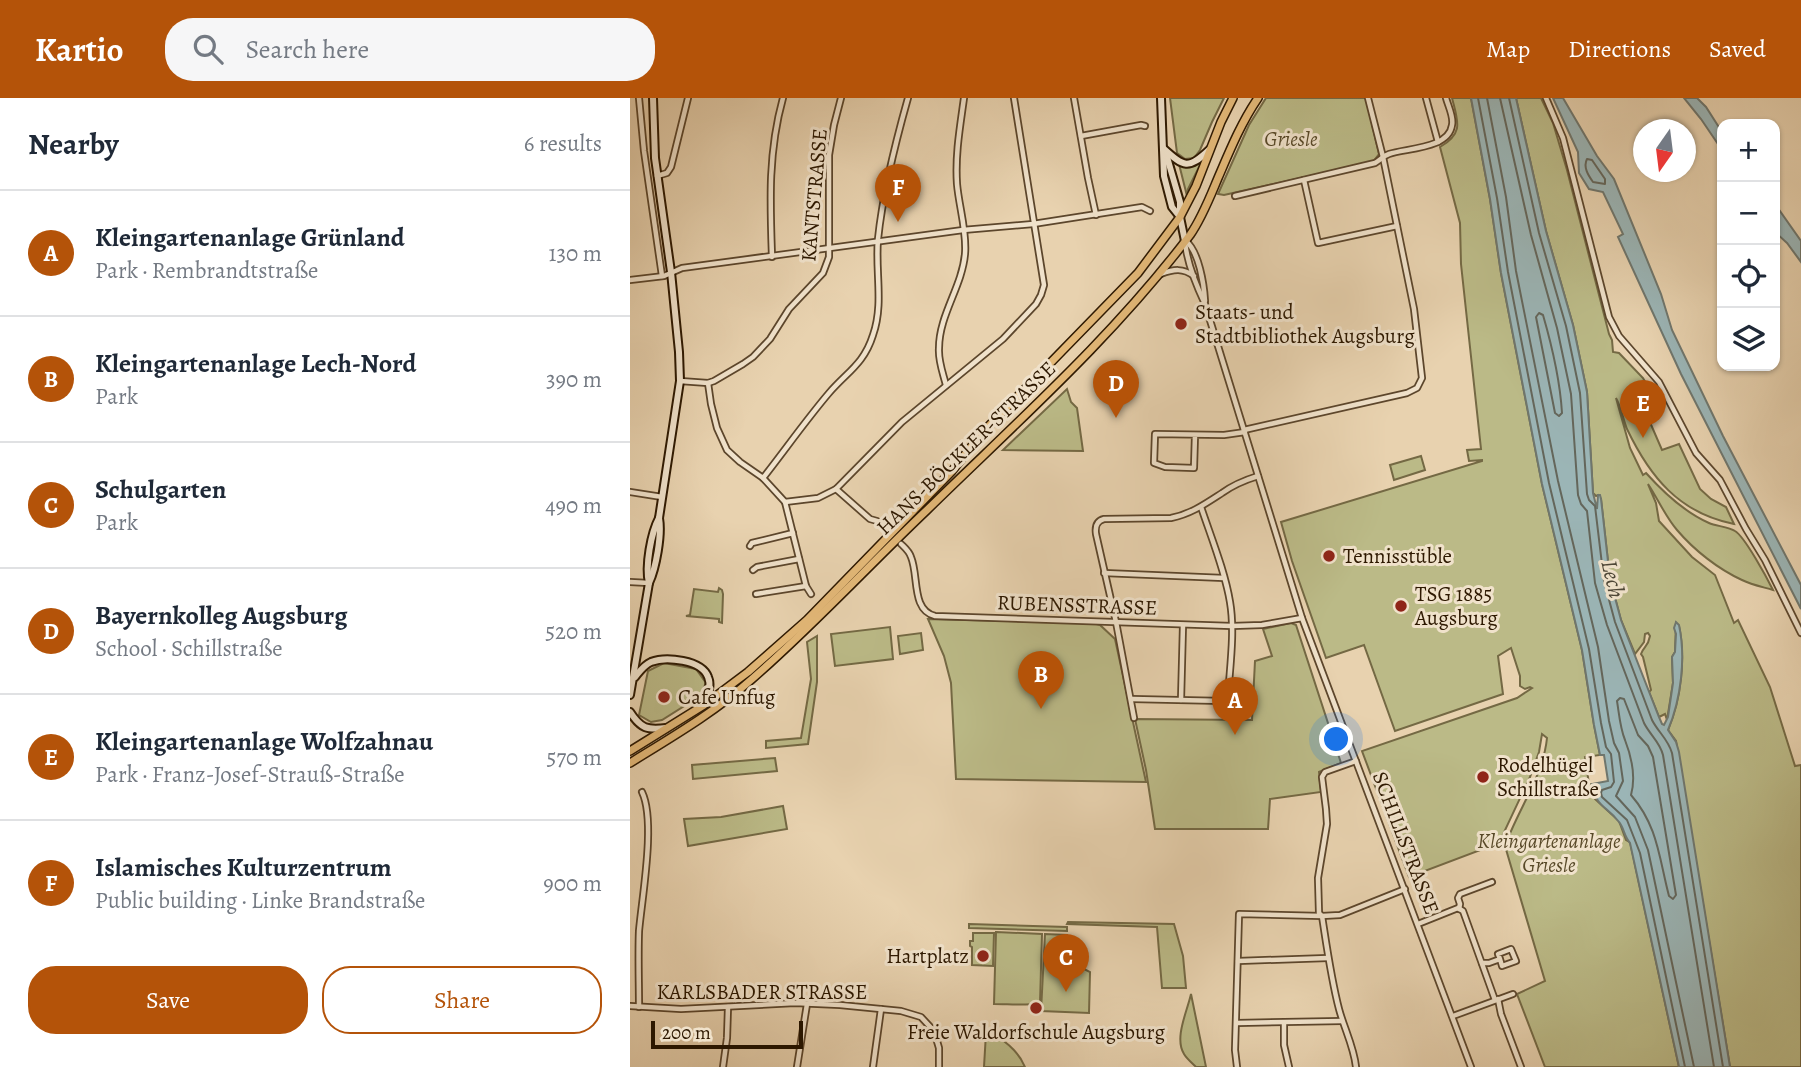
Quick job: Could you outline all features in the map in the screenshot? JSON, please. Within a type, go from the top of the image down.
[{"type":"main road","name":"HANS-BÖCKLER-STRASSE","points":[[630,751],[704,705],[748,672],[807,620],[952,471],[983,432],[1138,273],[1180,217],[1233,98]]},
{"type":"main road","name":"HANS-BÖCKLER-STRASSE","points":[[630,763],[704,716],[750,681],[810,626],[1071,371],[1185,241],[1198,221],[1239,130],[1258,98]]},
{"type":"street","points":[[639,98],[662,276]]},
{"type":"street","points":[[630,695],[649,583],[648,561],[663,497],[680,381],[671,272],[654,149],[653,98]]},
{"type":"street","points":[[657,176],[667,173],[671,167],[688,98]]},
{"type":"street","points":[[772,257],[771,159],[783,98]]},
{"type":"street","name":"KANTSTRASSE","points":[[708,383],[743,364],[763,347],[789,309],[823,273],[829,257],[829,155],[841,98]]},
{"type":"street","points":[[763,478],[830,392],[866,353],[873,336],[878,314],[878,242],[890,172],[908,98]]},
{"type":"street","points":[[946,385],[939,358],[939,343],[963,264],[965,247],[956,170],[964,98]]},
{"type":"street","points":[[785,502],[818,499],[836,489],[892,431],[1003,339],[1037,304],[1044,285],[1014,98]]},
{"type":"street","points":[[1074,98],[1096,215]]},
{"type":"street","name":"SCHILLSTRASSE","points":[[1161,98],[1164,149],[1180,202],[1186,252],[1205,304],[1302,618],[1471,1067]]},
{"type":"street","points":[[1195,435],[1194,468],[1166,467],[1154,463],[1155,435],[1230,434],[1407,393],[1417,388],[1422,377],[1413,300],[1368,98]]},
{"type":"street","points":[[1426,98],[1438,142]]},
{"type":"street","points":[[1235,196],[1375,163],[1386,155],[1438,142],[1447,137],[1452,126],[1446,98]]},
{"type":"street","points":[[1546,98],[1563,138],[1609,317],[1619,336],[1659,383],[1702,463],[1720,480],[1765,559],[1801,633]]},
{"type":"street","points":[[1081,136],[1145,126]]},
{"type":"street","points":[[1164,149],[1180,162],[1188,164],[1196,162],[1210,149]]},
{"type":"street","points":[[1304,180],[1318,243],[1397,226]]},
{"type":"street","points":[[630,280],[662,276],[682,268],[963,230],[1033,224],[1142,208],[1150,211]]},
{"type":"street","name":"SCHILLSTRASSE","points":[[1185,241],[1193,247],[1205,288],[1205,304]]},
{"type":"street","points":[[1157,276],[1171,270],[1180,270],[1195,276]]},
{"type":"street","points":[[680,381],[708,383],[716,425],[727,450],[763,478],[785,502],[806,586],[811,594]]},
{"type":"street","points":[[1134,718],[1096,525],[1104,519],[1171,518],[1187,514],[1237,484],[1258,476]]},
{"type":"street","points":[[836,489],[870,519],[887,529]]},
{"type":"street","points":[[630,492],[663,497]]},
{"type":"street","points":[[1131,699],[1227,699],[1231,603],[1201,507]]},
{"type":"street","points":[[750,546],[752,543],[793,533]]},
{"type":"street","name":"RUBENSSTRASSE","points":[[901,544],[912,559],[921,607],[930,615],[1232,626],[1262,625],[1302,618]]},
{"type":"street","points":[[753,570],[799,559]]},
{"type":"street","points":[[1104,573],[1224,578]]},
{"type":"street","points":[[630,582],[649,583]]},
{"type":"street","points":[[756,594],[806,586]]},
{"type":"street","points":[[1181,700],[1183,625]]},
{"type":"street","points":[[630,647],[639,642]]},
{"type":"street","points":[[634,679],[645,665],[656,660],[678,660],[695,664],[703,668],[709,680],[704,705]]},
{"type":"street","points":[[630,712],[636,721],[646,728],[653,730],[668,727]]},
{"type":"street","points":[[1356,761],[1325,772],[1322,776],[1326,824],[1318,877],[1318,913],[1322,916],[1342,1021],[1356,1067]]},
{"type":"street","points":[[639,1007],[639,933],[647,844],[646,804],[642,792]]},
{"type":"street","points":[[1459,909],[1460,894],[1492,882]]},
{"type":"street","points":[[1237,1067],[1235,1052],[1239,914],[1340,915],[1405,889]]},
{"type":"street","points":[[1418,924],[1459,909]]},
{"type":"street","points":[[1459,909],[1463,911],[1521,1067]]},
{"type":"street","points":[[1238,961],[1328,958]]},
{"type":"street","points":[[1482,963],[1499,959]]},
{"type":"street","points":[[1453,1016],[1513,994]]},
{"type":"street","points":[[797,1067],[807,1004]]},
{"type":"street","name":"KARLSBADER STRASSE","points":[[630,1006],[681,1009],[807,1004],[901,1011],[921,1017],[934,1031],[938,1040],[939,1067]]},
{"type":"street","points":[[723,1067],[728,1007]]},
{"type":"street","points":[[873,1067],[881,1009]]},
{"type":"street","points":[[1237,1023],[1342,1021]]},
{"type":"street","points":[[1284,1023],[1284,1045],[1289,1067]]},
{"type":"green space","name":"Griesle","points":[[1170,98],[1224,98],[1194,158],[1185,159],[1177,153]]},
{"type":"green space","name":"Griesle","points":[[1266,98],[1366,98],[1379,154],[1373,162],[1224,195],[1218,194],[1249,125]]},
{"type":"green space","name":"Kleingartenanlage Griesle","points":[[1452,98],[1471,98],[1501,273],[1542,484],[1582,650],[1600,755],[1585,757],[1589,784],[1592,784],[1595,799],[1619,821],[1626,840],[1630,842],[1679,1067],[1545,1067],[1517,994],[1545,981],[1505,846],[1541,766],[1547,738],[1542,734],[1530,777],[1499,843],[1409,877],[1362,751],[1517,698],[1532,688],[1525,689],[1520,686],[1520,676],[1511,648],[1498,656],[1503,694],[1395,731],[1364,645],[1326,658],[1281,522],[1482,461],[1469,461],[1467,450],[1481,449],[1461,264],[1460,223],[1440,147],[1456,132],[1457,120]]},
{"type":"green space","points":[[1516,98],[1541,98],[1553,123],[1613,352],[1619,353],[1643,378],[1661,409],[1651,414],[1652,418],[1649,420],[1662,450],[1679,444],[1700,489],[1726,507],[1734,524],[1697,511],[1668,490],[1636,446],[1616,398],[1630,448],[1643,475],[1646,473],[1667,495],[1691,513],[1739,535],[1756,558],[1773,590],[1733,576],[1699,552],[1673,525],[1648,484],[1656,503],[1659,521],[1692,557],[1715,575],[1734,623],[1738,620],[1770,687],[1795,766],[1801,765],[1801,1067],[1730,1067],[1676,741],[1668,730],[1681,679],[1679,626],[1676,623],[1675,652],[1672,657],[1673,683],[1667,720],[1665,714],[1659,717],[1649,692],[1651,690],[1641,654],[1650,636],[1645,634],[1644,642],[1635,654],[1621,620],[1610,579],[1601,499],[1593,493],[1587,392],[1573,325],[1546,231]]},
{"type":"green space","points":[[1200,162],[1187,196],[1179,164],[1188,167]]},
{"type":"green space","points":[[1067,389],[1071,402],[1077,408],[1083,451],[1003,450]]},
{"type":"green space","points":[[1421,456],[1425,470],[1394,480],[1390,465]]},
{"type":"green space","points":[[719,588],[723,594],[722,623],[719,619],[686,616],[690,615],[694,589],[718,592]]},
{"type":"green space","points":[[928,619],[1100,625],[1115,639],[1146,782],[956,779],[951,683],[944,656]]},
{"type":"green space","points":[[1291,623],[1296,625],[1341,763],[1319,772],[1321,792],[1270,799],[1268,829],[1155,829],[1135,719],[1252,720],[1255,661],[1272,656],[1263,629]]},
{"type":"green space","points":[[890,627],[893,659],[835,666],[831,634]]},
{"type":"green space","points":[[921,633],[923,650],[900,654],[898,636]]},
{"type":"green space","points":[[817,636],[817,682],[808,744],[766,748],[766,741],[801,738],[811,679],[807,642]]},
{"type":"green space","points":[[664,663],[696,669],[706,683],[700,696],[662,720],[651,722],[639,715],[648,671]]},
{"type":"green space","points":[[775,758],[777,771],[693,779],[692,765]]},
{"type":"green space","points":[[783,806],[787,829],[688,846],[684,819],[721,817]]},
{"type":"green space","points":[[969,924],[1067,927],[1067,931],[969,928]]},
{"type":"green space","points":[[1067,924],[1174,924],[1183,956],[1186,988],[1162,988],[1157,927]]},
{"type":"green space","points":[[996,932],[1042,934],[1040,1003],[994,1004]]},
{"type":"green space","name":"Hartplatz","points":[[973,933],[994,933],[993,966],[972,965],[970,941],[973,941]]},
{"type":"green space","points":[[1045,934],[1067,935],[1084,969],[1090,972],[1089,1013],[1041,1011]]},
{"type":"green space","points":[[1191,994],[1206,1067],[1196,1067],[1181,1048],[1182,1025]]},
{"type":"green space","points":[[986,1033],[1009,1045],[1025,1067],[984,1067]]},
{"type":"water","points":[[1471,98],[1516,98],[1546,231],[1573,325],[1587,392],[1593,493],[1597,509],[1598,495],[1601,499],[1610,579],[1621,620],[1664,725],[1668,717],[1673,683],[1672,657],[1676,634],[1674,628],[1676,622],[1679,625],[1681,678],[1668,730],[1679,752],[1730,1067],[1679,1067],[1630,843],[1621,824],[1599,802],[1594,792],[1592,784],[1608,781],[1604,755],[1600,755],[1582,650],[1542,484],[1501,273]]},
{"type":"water","points":[[1553,98],[1563,98],[1597,156],[1614,179],[1661,294],[1672,330],[1723,436],[1801,585],[1801,609],[1681,374],[1618,237],[1623,234],[1603,192],[1589,189],[1579,173],[1578,152]]},
{"type":"water","points":[[1684,98],[1697,98],[1706,107],[1717,124],[1717,143]]},
{"type":"water","points":[[1780,211],[1801,241],[1801,262],[1780,237]]},
{"type":"place","name":"Islamisches Kulturzentrum","points":[[898,222]]},
{"type":"place","name":"Staats- und Stadtbibliothek Augsburg","points":[[1181,324]]},
{"type":"place","name":"Bayernkolleg Augsburg","points":[[1116,418]]},
{"type":"place","name":"Kleingartenanlage Wolfzahnau","points":[[1643,438]]},
{"type":"place","name":"Tennisstüble","points":[[1329,556]]},
{"type":"place","name":"TSG 1885 Augsburg","points":[[1401,606]]},
{"type":"place","name":"Cafe Unfug","points":[[664,697]]},
{"type":"place","name":"Kleingartenanlage Lech-Nord","points":[[1041,709]]},
{"type":"place","name":"Kleingartenanlage Grünland","points":[[1235,735]]},
{"type":"place","name":"Rodelhügel Schillstraße","points":[[1483,777]]},
{"type":"place","name":"Hartplatz","points":[[983,956]]},
{"type":"place","name":"Schulgarten","points":[[1066,992]]},
{"type":"place","name":"Freie Waldorfschule Augsburg","points":[[1036,1008]]},
{"type":"water label","name":"Lech","points":[[1613,579]]}]
